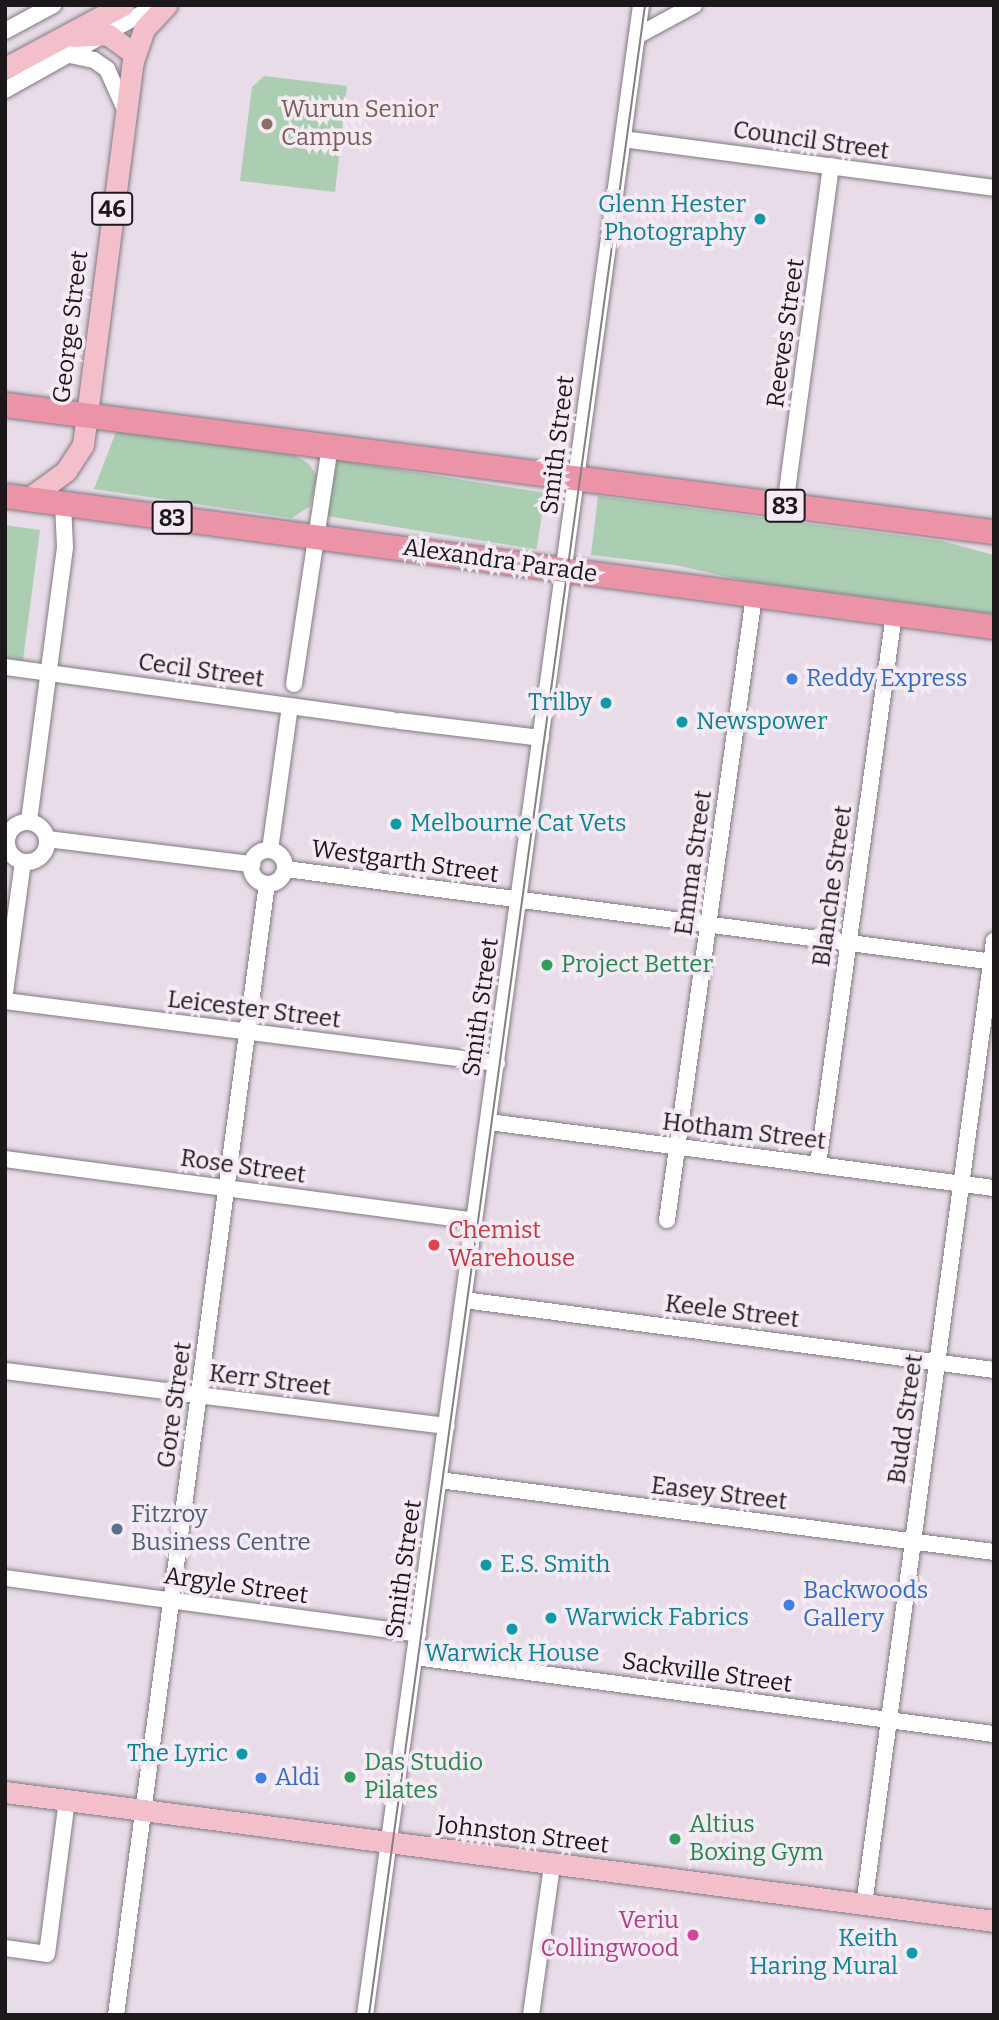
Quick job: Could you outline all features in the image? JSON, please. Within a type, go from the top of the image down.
[{"type":"highway","name":"83","points":[[5,405],[994,532]]},
{"type":"highway","name":"Alexandra Parade","points":[[17,497],[994,627]]},
{"type":"main road","points":[[62,48],[123,5]]},
{"type":"main road","name":"46","points":[[135,54],[146,26],[166,5]]},
{"type":"main road","points":[[5,68],[62,48],[84,33],[107,34],[135,54]]},
{"type":"main road","name":"George Street","points":[[17,497],[75,460],[83,445],[125,109],[135,54]]},
{"type":"main road","name":"Johnston Street","points":[[5,1792],[994,1921]]},
{"type":"street","points":[[5,30],[53,5]]},
{"type":"street","points":[[107,34],[158,5]]},
{"type":"street","name":"Smith Street","points":[[365,2015],[641,5]]},
{"type":"street","points":[[637,36],[694,5]]},
{"type":"street","points":[[5,90],[62,48],[105,67],[125,109]]},
{"type":"street","name":"Council Street","points":[[623,139],[994,188]]},
{"type":"street","name":"Reeves Street","points":[[785,506],[831,166]]},
{"type":"street","points":[[294,684],[330,446]]},
{"type":"street","points":[[29,821],[46,672],[65,547],[63,503]]},
{"type":"street","name":"Emma Street","points":[[667,1220],[754,596]]},
{"type":"street","name":"Blanche Street","points":[[818,1164],[894,614]]},
{"type":"street","name":"Cecil Street","points":[[5,667],[395,721],[541,738]]},
{"type":"street","points":[[270,850],[290,706]]},
{"type":"street","points":[[29,821],[41,827],[47,839],[41,856],[23,862],[9,851],[7,833],[19,823],[29,821]]},
{"type":"street","points":[[47,839],[252,864]]},
{"type":"street","points":[[270,850],[283,858],[286,869],[277,882],[267,884],[257,879],[252,864],[260,852],[270,850]]},
{"type":"street","points":[[5,993],[23,862]]},
{"type":"street","name":"Westgarth Street","points":[[286,869],[993,962]]},
{"type":"street","name":"Gore Street","points":[[116,2015],[267,884]]},
{"type":"street","name":"Budd Street","points":[[864,1905],[994,941]]},
{"type":"street","name":"Leicester Street","points":[[5,1001],[497,1063]]},
{"type":"street","name":"Hotham Street","points":[[489,1122],[994,1188]]},
{"type":"street","name":"Rose Street","points":[[5,1159],[474,1221]]},
{"type":"street","name":"Keele Street","points":[[464,1300],[994,1370]]},
{"type":"street","name":"Kerr Street","points":[[5,1371],[447,1426]]},
{"type":"street","name":"Easey Street","points":[[439,1480],[994,1552]]},
{"type":"street","name":"Argyle Street","points":[[5,1578],[418,1634]]},
{"type":"street","name":"Sackville Street","points":[[415,1657],[994,1734]]},
{"type":"street","points":[[5,1948],[47,1954],[66,1800]]},
{"type":"street","points":[[531,2015],[552,1865]]},
{"type":"green space","points":[[264,76],[347,86],[335,192],[240,181],[252,87]]},
{"type":"green space","points":[[116,432],[294,455],[308,463],[317,476],[310,506],[292,518],[94,489]]},
{"type":"green space","points":[[337,460],[545,493],[536,549],[328,516]]},
{"type":"green space","points":[[598,496],[942,541],[994,555],[994,614],[746,581],[675,565],[591,555]]},
{"type":"green space","points":[[5,525],[40,530],[23,660],[5,658]]},
{"type":"tram line","points":[[369,2015],[645,5]]},
{"type":"place","name":"Wurun Senior Campus","points":[[267,124]]},
{"type":"place","name":"Glenn Hester Photography","points":[[760,219]]},
{"type":"place","name":"Reddy Express","points":[[792,679]]},
{"type":"place","name":"Trilby","points":[[606,703]]},
{"type":"place","name":"Newspower","points":[[682,722]]},
{"type":"place","name":"Melbourne Cat Vets","points":[[396,824]]},
{"type":"place","name":"Project Better","points":[[547,965]]},
{"type":"place","name":"Chemist Warehouse","points":[[434,1245]]},
{"type":"place","name":"Fitzroy Business Centre","points":[[117,1529]]},
{"type":"place","name":"E.S. Smith","points":[[486,1565]]},
{"type":"place","name":"Backwoods Gallery","points":[[789,1605]]},
{"type":"place","name":"Warwick Fabrics","points":[[551,1618]]},
{"type":"place","name":"Warwick House","points":[[512,1629]]},
{"type":"place","name":"The Lyric","points":[[242,1754]]},
{"type":"place","name":"Das Studio Pilates","points":[[350,1777]]},
{"type":"place","name":"Aldi","points":[[261,1778]]},
{"type":"place","name":"Altius Boxing Gym","points":[[675,1839]]},
{"type":"place","name":"Veriu Collingwood","points":[[693,1935]]},
{"type":"place","name":"Keith Haring Mural","points":[[912,1953]]}]
